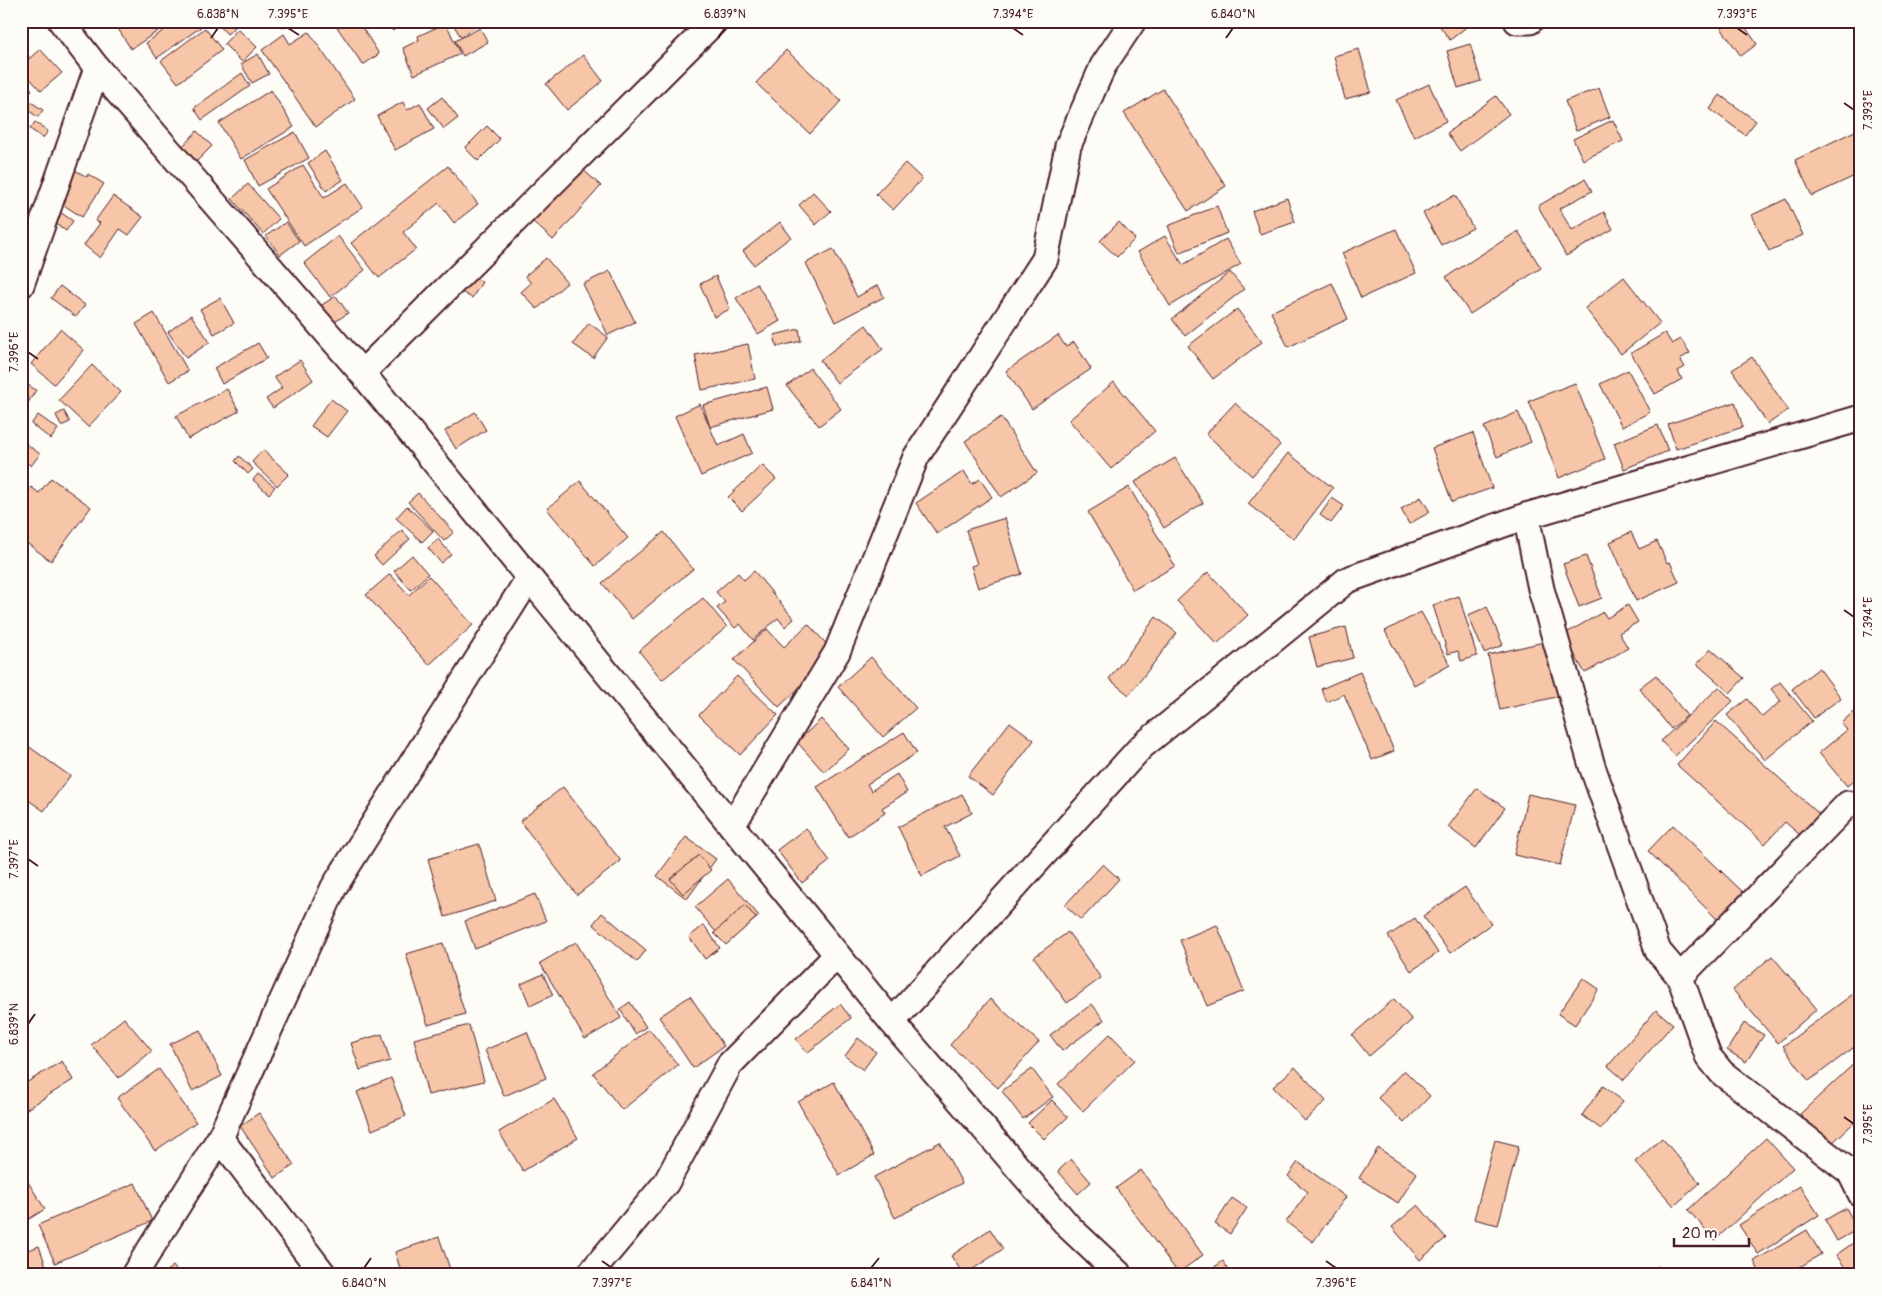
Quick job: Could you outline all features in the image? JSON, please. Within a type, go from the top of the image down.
[{"type":"street","points":[[61,21],[97,68],[362,373],[892,1022],[1070,1228],[1120,1275]]},
{"type":"street","points":[[362,373],[715,21]]},
{"type":"street","points":[[732,826],[837,652],[916,457],[1045,259],[1068,146],[1103,66],[1133,21]]},
{"type":"street","points":[[1517,21],[1530,21]]},
{"type":"street","points":[[21,285],[97,68]]},
{"type":"street","points":[[892,1022],[1141,747],[1346,580],[1526,516],[1861,418]]},
{"type":"street","points":[[1526,516],[1541,589],[1592,766],[1658,951],[1680,977],[1708,1056],[1722,1073],[1857,1175]]},
{"type":"street","points":[[134,1275],[220,1138],[334,886],[529,578]]},
{"type":"street","points":[[1680,977],[1848,804]]},
{"type":"street","points":[[589,1275],[666,1183],[730,1064],[837,955]]},
{"type":"street","points":[[220,1138],[324,1275]]},
{"type":"building","points":[[113,21],[173,21],[131,49]]},
{"type":"building","points":[[177,21],[197,21],[201,27],[157,58],[146,43]]},
{"type":"building","points":[[215,21],[242,21],[227,34]]},
{"type":"building","points":[[281,21],[304,21],[282,27]]},
{"type":"building","points":[[346,21],[358,21],[379,54],[363,65],[337,27]]},
{"type":"building","points":[[383,21],[403,21],[393,31]]},
{"type":"building","points":[[451,21],[484,21],[461,37]]},
{"type":"building","points":[[1436,21],[1474,21],[1450,40]]},
{"type":"building","points":[[1716,21],[1741,21],[1757,44],[1741,56]]},
{"type":"building","points":[[446,23],[460,54],[414,75],[403,48],[419,40],[418,36]]},
{"type":"building","points":[[205,28],[222,50],[178,83],[161,61]]},
{"type":"building","points":[[480,28],[488,42],[463,56],[455,41]]},
{"type":"building","points":[[238,29],[257,47],[242,62],[224,44]]},
{"type":"building","points":[[309,32],[355,99],[316,127],[262,50],[284,34],[290,44]]},
{"type":"building","points":[[21,44],[29,57],[21,61]]},
{"type":"building","points":[[1470,44],[1481,81],[1458,88],[1447,51]]},
{"type":"building","points":[[40,49],[62,73],[41,91],[21,68]]},
{"type":"building","points":[[1359,49],[1371,92],[1345,99],[1334,56]]},
{"type":"building","points":[[786,50],[841,101],[810,134],[756,83]]},
{"type":"building","points":[[258,54],[269,74],[252,83],[241,64]]},
{"type":"building","points":[[583,55],[603,81],[567,110],[546,84]]},
{"type":"building","points":[[242,73],[250,86],[202,120],[194,108]]},
{"type":"building","points":[[21,77],[32,90],[21,98]]},
{"type":"building","points":[[1429,84],[1446,121],[1414,137],[1396,100]]},
{"type":"building","points":[[1599,88],[1610,117],[1576,131],[1565,101]]},
{"type":"building","points":[[1163,89],[1226,186],[1188,211],[1124,113]]},
{"type":"building","points":[[271,90],[294,127],[241,159],[219,123]]},
{"type":"building","points":[[1720,95],[1756,121],[1745,135],[1710,109]]},
{"type":"building","points":[[1496,96],[1509,114],[1460,151],[1447,133]]},
{"type":"building","points":[[442,97],[458,118],[444,129],[428,108]]},
{"type":"building","points":[[31,102],[43,110],[38,117],[26,109]]},
{"type":"building","points":[[403,102],[407,110],[420,103],[434,129],[395,150],[377,116]]},
{"type":"building","points":[[1613,120],[1623,141],[1583,160],[1573,139]]},
{"type":"building","points":[[35,122],[48,131],[43,138],[30,129]]},
{"type":"building","points":[[487,126],[500,139],[478,161],[465,148]]},
{"type":"building","points":[[1861,128],[1861,173],[1812,196],[1795,160]]},
{"type":"building","points":[[197,131],[212,146],[196,162],[182,147]]},
{"type":"building","points":[[295,132],[309,158],[258,186],[245,160]]},
{"type":"building","points":[[325,151],[343,180],[326,191],[308,163]]},
{"type":"building","points":[[905,163],[922,179],[893,210],[876,194]]},
{"type":"building","points":[[303,165],[324,198],[347,183],[363,207],[304,246],[266,189]]},
{"type":"building","points":[[448,166],[478,204],[454,223],[439,203],[403,232],[416,249],[379,278],[351,243]]},
{"type":"building","points":[[579,166],[601,186],[553,240],[531,220]]},
{"type":"building","points":[[75,170],[87,177],[88,174],[104,184],[82,217],[56,200]]},
{"type":"building","points":[[1585,179],[1592,191],[1559,209],[1572,230],[1604,212],[1613,229],[1566,256],[1538,206]]},
{"type":"building","points":[[248,184],[279,219],[263,234],[232,199]]},
{"type":"building","points":[[813,192],[831,211],[816,225],[799,205]]},
{"type":"building","points":[[1455,195],[1473,228],[1441,245],[1423,213]]},
{"type":"building","points":[[113,196],[143,217],[129,235],[120,229],[100,258],[84,245],[100,223],[95,221]]},
{"type":"building","points":[[1287,198],[1295,222],[1260,234],[1252,211]]},
{"type":"building","points":[[1786,199],[1803,235],[1769,251],[1752,215]]},
{"type":"building","points":[[1217,206],[1227,233],[1179,253],[1168,226]]},
{"type":"building","points":[[60,212],[73,221],[66,231],[53,222]]},
{"type":"building","points":[[286,222],[299,241],[280,255],[266,236]]},
{"type":"building","points":[[780,222],[791,237],[754,265],[743,251]]},
{"type":"building","points":[[1119,222],[1135,239],[1117,257],[1100,241]]},
{"type":"building","points":[[1396,229],[1416,273],[1361,298],[1342,253]]},
{"type":"building","points":[[1518,231],[1541,268],[1470,314],[1446,277]]},
{"type":"building","points":[[338,236],[365,270],[330,297],[304,263]]},
{"type":"building","points":[[1165,236],[1183,265],[1226,239],[1241,264],[1170,306],[1138,252]]},
{"type":"building","points":[[833,249],[857,297],[878,285],[884,297],[835,322],[806,263]]},
{"type":"building","points":[[546,258],[567,283],[537,309],[521,292],[531,283],[525,276]]},
{"type":"building","points":[[610,271],[635,322],[608,335],[583,284]]},
{"type":"building","points":[[1230,272],[1244,289],[1185,336],[1172,319]]},
{"type":"building","points":[[466,273],[482,282],[472,298],[456,289]]},
{"type":"building","points":[[716,276],[730,309],[714,317],[700,284]]},
{"type":"building","points":[[1624,277],[1660,323],[1621,354],[1585,308]]},
{"type":"building","points":[[1332,283],[1348,319],[1288,347],[1271,312]]},
{"type":"building","points":[[757,284],[780,321],[758,334],[736,298]]},
{"type":"building","points":[[60,286],[85,305],[76,317],[51,298]]},
{"type":"building","points":[[336,296],[348,313],[329,326],[317,308]]},
{"type":"building","points":[[220,298],[234,323],[214,334],[200,309]]},
{"type":"building","points":[[1237,309],[1262,342],[1213,379],[1188,346]]},
{"type":"building","points":[[154,313],[188,371],[169,382],[136,324]]},
{"type":"building","points":[[191,315],[210,342],[186,358],[168,332]]},
{"type":"building","points":[[589,323],[608,337],[593,358],[573,344]]},
{"type":"building","points":[[866,325],[883,349],[837,383],[820,360]]},
{"type":"building","points":[[60,329],[84,350],[54,384],[31,364]]},
{"type":"building","points":[[799,329],[801,341],[777,347],[774,335]]},
{"type":"building","points":[[1665,333],[1672,344],[1681,339],[1690,353],[1680,359],[1685,367],[1678,371],[1682,379],[1655,394],[1631,353]]},
{"type":"building","points":[[1058,335],[1066,347],[1074,342],[1091,369],[1032,409],[1006,371]]},
{"type":"building","points":[[258,343],[267,358],[222,384],[214,368]]},
{"type":"building","points":[[748,344],[755,379],[702,390],[695,355]]},
{"type":"building","points":[[1752,357],[1788,410],[1768,424],[1732,370]]},
{"type":"building","points":[[300,360],[313,380],[273,408],[266,399],[282,388],[274,377]]},
{"type":"building","points":[[92,365],[121,392],[88,427],[59,400]]},
{"type":"building","points":[[810,368],[841,409],[819,426],[787,386]]},
{"type":"building","points":[[1628,370],[1650,412],[1622,427],[1600,384]]},
{"type":"building","points":[[21,381],[36,390],[26,406],[21,402]]},
{"type":"building","points":[[1114,382],[1155,431],[1111,469],[1069,420]]},
{"type":"building","points":[[1575,383],[1605,459],[1559,478],[1529,401]]},
{"type":"building","points":[[767,387],[773,409],[710,427],[703,405]]},
{"type":"building","points":[[227,389],[239,411],[188,439],[176,416]]},
{"type":"building","points":[[331,399],[347,411],[327,437],[311,426]]},
{"type":"building","points":[[1735,402],[1743,427],[1676,449],[1668,424]]},
{"type":"building","points":[[1235,403],[1280,445],[1252,476],[1206,434]]},
{"type":"building","points":[[700,404],[718,446],[744,434],[752,453],[701,476],[675,416]]},
{"type":"building","points":[[64,411],[70,422],[61,426],[56,415]]},
{"type":"building","points":[[475,412],[486,430],[456,449],[445,431]]},
{"type":"building","points":[[1518,412],[1531,442],[1497,457],[1484,427]]},
{"type":"building","points":[[38,415],[58,429],[51,439],[31,424]]},
{"type":"building","points":[[1001,417],[1037,473],[1001,497],[965,441]]},
{"type":"building","points":[[1658,425],[1668,451],[1624,469],[1614,443]]},
{"type":"building","points":[[1473,433],[1492,488],[1452,502],[1432,448]]},
{"type":"building","points":[[21,440],[40,454],[31,466],[21,458]]},
{"type":"building","points":[[263,450],[289,474],[277,486],[252,462]]},
{"type":"building","points":[[1288,453],[1333,488],[1294,539],[1248,504]]},
{"type":"building","points":[[239,456],[253,469],[248,474],[235,461]]},
{"type":"building","points":[[1175,458],[1203,503],[1164,528],[1135,482]]},
{"type":"building","points":[[762,465],[776,479],[742,511],[728,497]]},
{"type":"building","points":[[964,471],[972,484],[980,479],[992,497],[937,534],[916,503]]},
{"type":"building","points":[[258,474],[275,487],[269,494],[253,480]]},
{"type":"building","points":[[51,478],[91,507],[51,561],[21,539],[21,518],[24,514],[21,512],[21,500],[31,487],[39,493]]},
{"type":"building","points":[[580,481],[628,538],[595,566],[547,509]]},
{"type":"building","points":[[1129,487],[1175,566],[1133,590],[1088,512]]},
{"type":"building","points":[[418,493],[454,532],[444,541],[408,502]]},
{"type":"building","points":[[1421,497],[1430,512],[1409,524],[1401,509]]},
{"type":"building","points":[[1332,498],[1344,506],[1331,523],[1320,515]]},
{"type":"building","points":[[407,506],[433,531],[422,542],[396,518]]},
{"type":"building","points":[[1005,518],[1022,574],[978,588],[971,566],[977,564],[966,530]]},
{"type":"building","points":[[402,530],[410,539],[382,565],[374,556]]},
{"type":"building","points":[[664,532],[693,569],[632,619],[602,583]]},
{"type":"building","points":[[1631,532],[1639,549],[1657,541],[1667,563],[1670,562],[1679,582],[1636,601],[1610,542]]},
{"type":"building","points":[[438,539],[451,554],[441,563],[428,548]]},
{"type":"building","points":[[412,555],[428,574],[411,590],[394,571]]},
{"type":"building","points":[[1586,556],[1602,598],[1579,607],[1563,564]]},
{"type":"building","points":[[754,571],[794,619],[785,627],[778,618],[753,640],[740,624],[735,628],[717,608],[725,602],[716,592],[738,573],[744,580]]},
{"type":"building","points":[[1208,572],[1248,615],[1217,644],[1177,601]]},
{"type":"building","points":[[390,574],[409,595],[429,576],[473,625],[429,665],[366,595]]},
{"type":"building","points":[[1459,596],[1477,656],[1461,661],[1458,651],[1448,654],[1433,605]]},
{"type":"building","points":[[703,598],[727,627],[662,680],[639,651]]},
{"type":"building","points":[[1628,605],[1638,622],[1619,633],[1628,648],[1585,673],[1563,635],[1603,612],[1607,618]]},
{"type":"building","points":[[1487,607],[1503,645],[1484,653],[1468,615]]},
{"type":"building","points":[[1421,612],[1450,665],[1414,685],[1385,631]]},
{"type":"building","points":[[1156,617],[1177,633],[1129,695],[1109,679]]},
{"type":"building","points":[[808,624],[835,653],[779,707],[734,660],[767,629],[784,647]]},
{"type":"building","points":[[1346,627],[1353,658],[1317,667],[1309,637]]},
{"type":"building","points":[[1548,641],[1560,696],[1500,710],[1488,655]]},
{"type":"building","points":[[1711,649],[1744,678],[1730,693],[1697,664]]},
{"type":"building","points":[[871,657],[916,708],[883,737],[838,687]]},
{"type":"building","points":[[1819,668],[1841,698],[1814,718],[1792,689]]},
{"type":"building","points":[[1360,672],[1394,751],[1372,760],[1344,694],[1327,702],[1321,689]]},
{"type":"building","points":[[1656,675],[1687,716],[1671,729],[1639,688]]},
{"type":"building","points":[[737,676],[778,715],[740,755],[699,715]]},
{"type":"building","points":[[1780,682],[1812,721],[1765,760],[1727,715],[1747,699],[1762,717],[1781,701],[1771,689]]},
{"type":"building","points":[[1719,687],[1733,701],[1675,756],[1661,741]]},
{"type":"building","points":[[1859,707],[1861,709],[1861,775],[1847,786],[1819,753],[1847,730],[1841,723]]},
{"type":"building","points":[[821,719],[849,749],[824,772],[797,742]]},
{"type":"building","points":[[1716,721],[1819,814],[1800,835],[1785,822],[1765,844],[1677,765]]},
{"type":"building","points":[[1010,722],[1034,740],[993,795],[968,776]]},
{"type":"building","points":[[904,732],[917,753],[867,784],[871,791],[897,774],[907,792],[882,808],[885,813],[848,837],[817,787]]},
{"type":"building","points":[[21,741],[70,776],[44,811],[21,795]]},
{"type":"building","points":[[563,787],[621,861],[577,895],[520,821]]},
{"type":"building","points":[[1477,788],[1505,808],[1476,848],[1448,827]]},
{"type":"building","points":[[962,794],[972,813],[945,827],[960,856],[922,876],[898,827]]},
{"type":"building","points":[[1528,794],[1575,805],[1560,865],[1514,855]]},
{"type":"building","points":[[1673,825],[1744,893],[1718,920],[1648,851]]},
{"type":"building","points":[[806,828],[830,861],[802,883],[777,850]]},
{"type":"building","points":[[686,837],[716,859],[687,899],[657,876]]},
{"type":"building","points":[[479,844],[496,901],[445,917],[428,859]]},
{"type":"building","points":[[699,855],[711,870],[683,894],[670,879]]},
{"type":"building","points":[[1103,864],[1119,879],[1081,920],[1065,905]]},
{"type":"building","points":[[728,879],[759,916],[726,944],[695,907]]},
{"type":"building","points":[[1465,887],[1491,924],[1450,953],[1423,916]]},
{"type":"building","points":[[535,894],[546,921],[475,949],[465,921]]},
{"type":"building","points":[[745,905],[756,918],[726,945],[714,933]]},
{"type":"building","points":[[602,913],[646,950],[637,962],[593,924]]},
{"type":"building","points":[[1415,918],[1438,953],[1411,971],[1388,936]]},
{"type":"building","points":[[704,925],[720,948],[705,959],[689,937]]},
{"type":"building","points":[[1217,925],[1244,991],[1207,1006],[1180,940]]},
{"type":"building","points":[[1068,932],[1101,978],[1067,1003],[1034,957]]},
{"type":"building","points":[[576,942],[621,1018],[585,1039],[540,963]]},
{"type":"building","points":[[443,943],[465,1014],[428,1025],[406,954]]},
{"type":"building","points":[[1772,956],[1817,1009],[1778,1043],[1733,990]]},
{"type":"building","points":[[543,974],[553,995],[530,1006],[521,984]]},
{"type":"building","points":[[1583,978],[1599,989],[1575,1025],[1558,1014]]},
{"type":"building","points":[[1857,991],[1861,997],[1861,1042],[1809,1081],[1783,1046]]},
{"type":"building","points":[[690,996],[724,1046],[693,1068],[659,1017]]},
{"type":"building","points":[[990,999],[1039,1042],[998,1088],[950,1045]]},
{"type":"building","points":[[1394,999],[1412,1020],[1369,1056],[1352,1035]]},
{"type":"building","points":[[630,1002],[646,1027],[635,1034],[620,1009]]},
{"type":"building","points":[[840,1004],[851,1018],[807,1053],[796,1039]]},
{"type":"building","points":[[1092,1004],[1104,1020],[1062,1051],[1050,1035]]},
{"type":"building","points":[[1656,1010],[1673,1024],[1624,1080],[1608,1066]]},
{"type":"building","points":[[124,1018],[152,1051],[119,1078],[91,1045]]},
{"type":"building","points":[[1744,1023],[1764,1035],[1746,1062],[1727,1050]]},
{"type":"building","points":[[469,1025],[484,1081],[428,1095],[414,1039]]},
{"type":"building","points":[[649,1029],[678,1065],[622,1110],[593,1073]]},
{"type":"building","points":[[200,1030],[222,1076],[192,1091],[170,1044]]},
{"type":"building","points":[[527,1032],[546,1078],[504,1096],[485,1050]]},
{"type":"building","points":[[382,1034],[390,1061],[360,1070],[351,1043]]},
{"type":"building","points":[[1110,1034],[1135,1060],[1083,1111],[1058,1084]]},
{"type":"building","points":[[858,1038],[876,1052],[863,1070],[845,1056]]},
{"type":"building","points":[[1861,1057],[1861,1116],[1830,1145],[1800,1114]]},
{"type":"building","points":[[62,1061],[73,1080],[22,1112],[21,1086]]},
{"type":"building","points":[[1295,1067],[1326,1101],[1305,1121],[1273,1087]]},
{"type":"building","points":[[159,1069],[196,1122],[155,1151],[117,1098]]},
{"type":"building","points":[[1032,1069],[1053,1097],[1023,1119],[1002,1091]]},
{"type":"building","points":[[1404,1070],[1430,1096],[1404,1123],[1378,1098]]},
{"type":"building","points":[[391,1078],[406,1116],[372,1130],[357,1092]]},
{"type":"building","points":[[834,1082],[874,1155],[839,1175],[798,1102]]},
{"type":"building","points":[[1603,1086],[1623,1101],[1601,1129],[1582,1115]]},
{"type":"building","points":[[554,1099],[578,1138],[523,1171],[499,1132]]},
{"type":"building","points":[[1052,1100],[1068,1117],[1044,1139],[1028,1123]]},
{"type":"building","points":[[259,1113],[294,1165],[275,1178],[240,1126]]},
{"type":"building","points":[[1662,1138],[1700,1183],[1674,1206],[1635,1162]]},
{"type":"building","points":[[1766,1138],[1793,1168],[1715,1240],[1688,1210]]},
{"type":"building","points":[[1495,1140],[1519,1146],[1498,1225],[1474,1219]]},
{"type":"building","points":[[940,1142],[962,1183],[895,1218],[874,1177]]},
{"type":"building","points":[[1378,1148],[1417,1173],[1398,1203],[1359,1178]]},
{"type":"building","points":[[1071,1159],[1091,1182],[1078,1194],[1058,1171]]},
{"type":"building","points":[[1298,1162],[1346,1197],[1313,1242],[1286,1222],[1308,1192],[1288,1176]]},
{"type":"building","points":[[1141,1170],[1203,1255],[1178,1273],[1116,1188]]},
{"type":"building","points":[[21,1171],[45,1209],[21,1224]]},
{"type":"building","points":[[135,1183],[152,1221],[55,1263],[38,1225]]},
{"type":"building","points":[[1800,1186],[1819,1215],[1758,1254],[1739,1225]]},
{"type":"building","points":[[1232,1198],[1247,1208],[1230,1234],[1215,1224]]},
{"type":"building","points":[[1418,1205],[1446,1238],[1420,1260],[1392,1227]]},
{"type":"building","points":[[1846,1208],[1858,1229],[1837,1241],[1825,1220]]},
{"type":"building","points":[[990,1229],[1003,1249],[964,1275],[951,1256]]},
{"type":"building","points":[[1807,1230],[1821,1254],[1787,1275],[1761,1275],[1754,1261]]},
{"type":"building","points":[[439,1237],[452,1275],[402,1275],[395,1252]]},
{"type":"building","points":[[1853,1243],[1861,1253],[1861,1265],[1850,1274],[1836,1255]]},
{"type":"building","points":[[39,1246],[49,1275],[21,1275],[21,1253]]},
{"type":"building","points":[[1223,1261],[1232,1275],[1203,1275]]},
{"type":"building","points":[[173,1266],[180,1275],[161,1275]]},
{"type":"building","points":[[1659,1266],[1666,1275],[1648,1275]]}]
